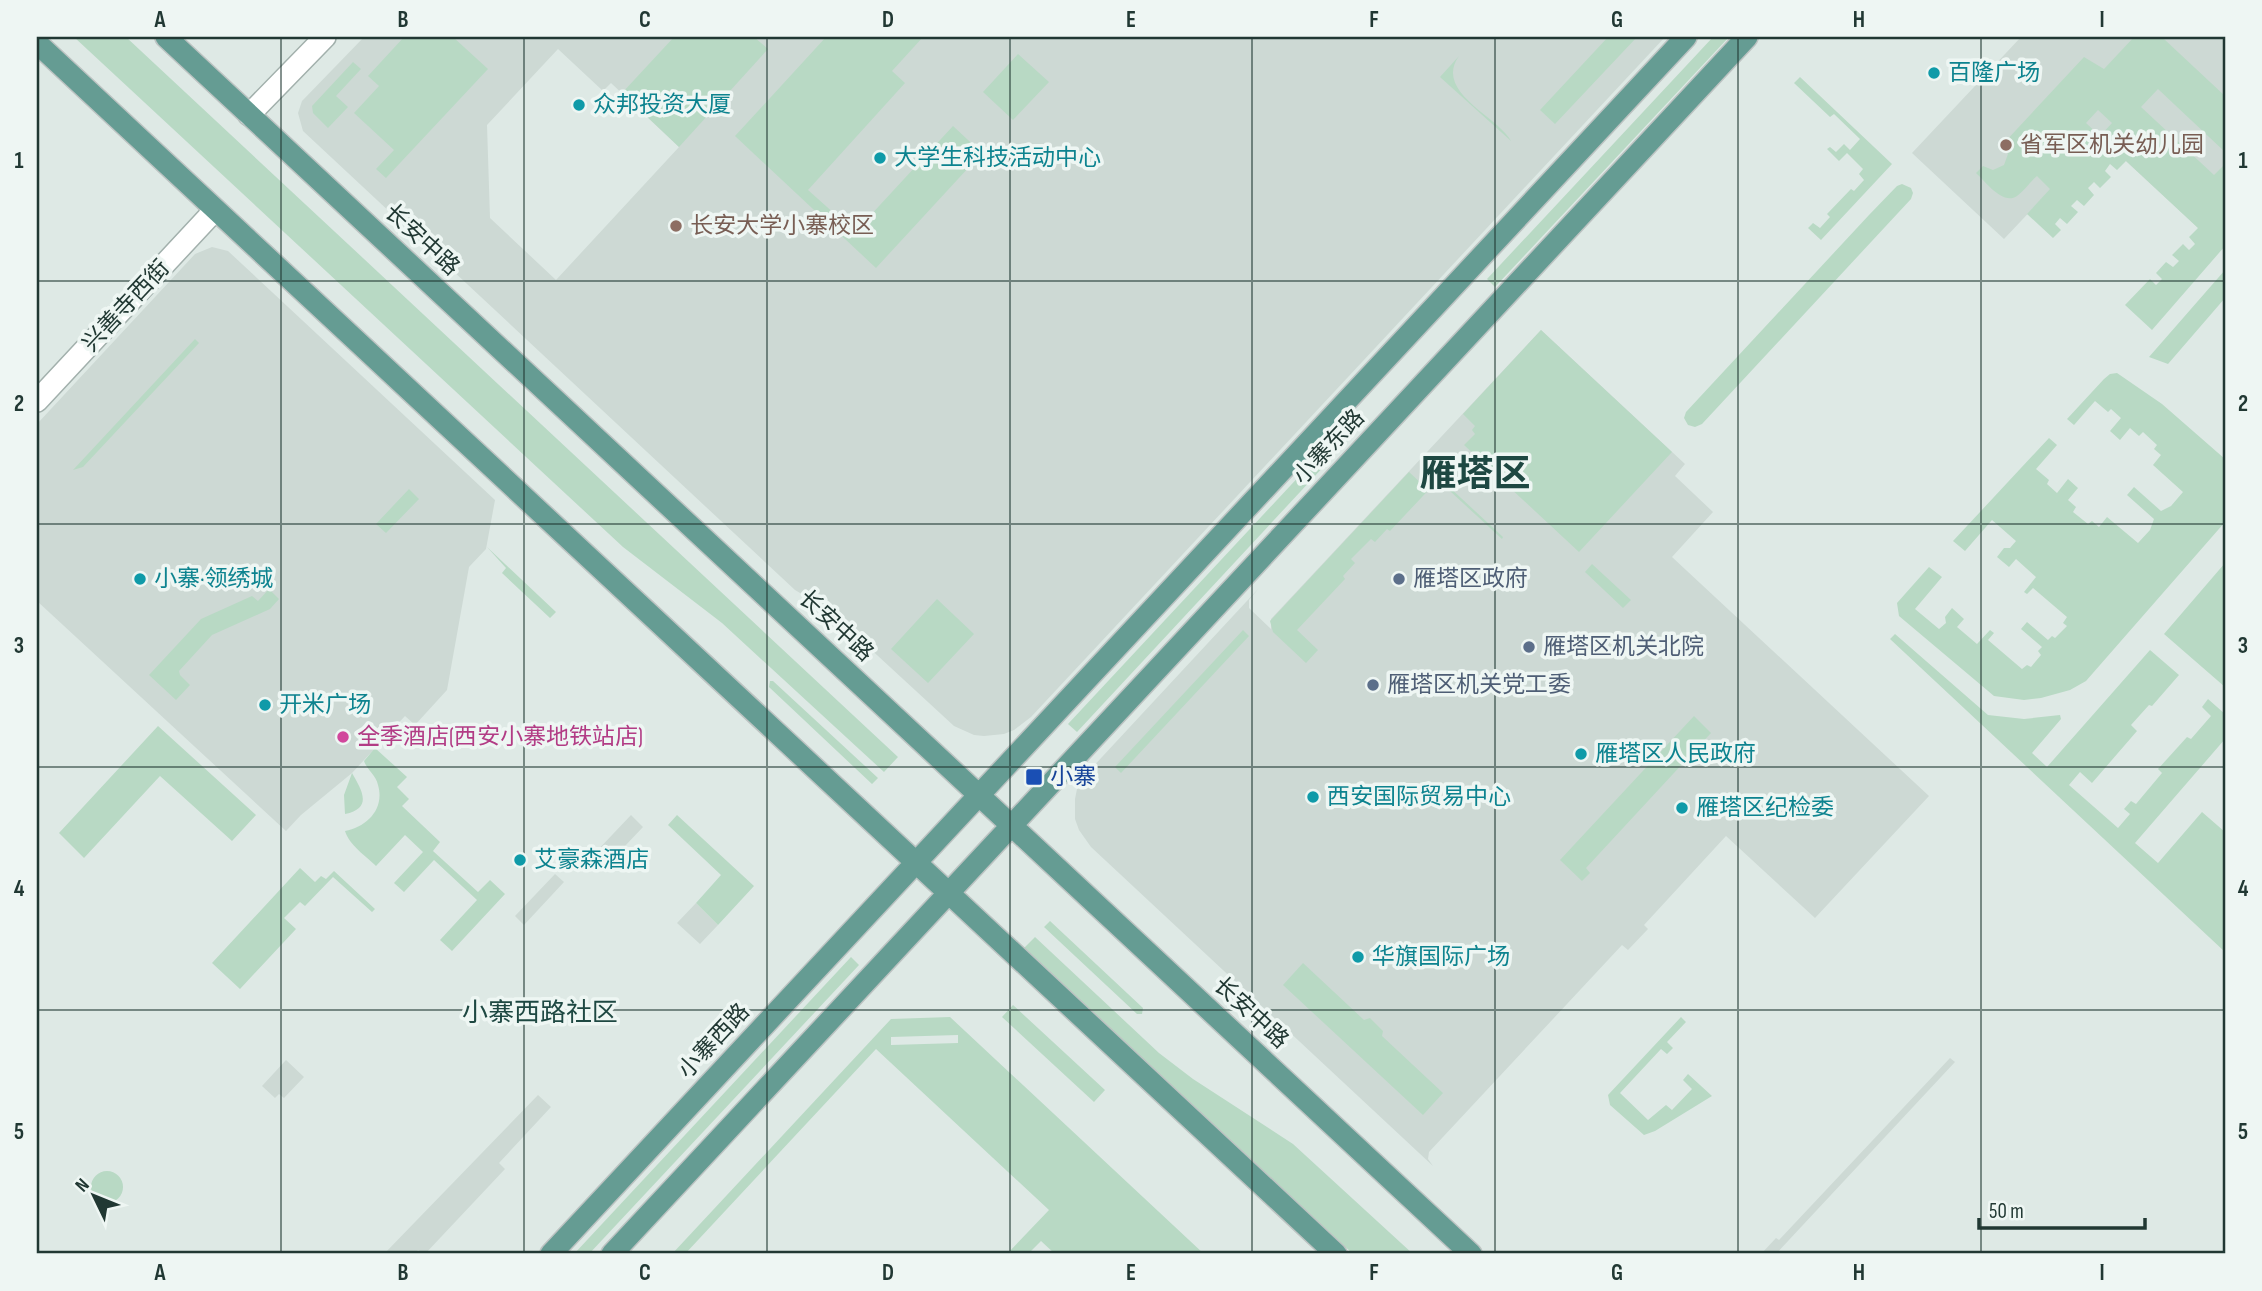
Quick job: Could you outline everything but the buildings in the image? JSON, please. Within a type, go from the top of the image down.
[{"type":"main road","name":"长安中路","points":[[166,37],[1471,1254]]},
{"type":"main road","name":"小寨东路","points":[[916,863],[1686,37]]},
{"type":"main road","name":"小寨东路","points":[[948,893],[1747,37]]},
{"type":"main road","points":[[37,43],[1336,1254]]},
{"type":"main road","name":"小寨西路","points":[[551,1254],[916,863]]},
{"type":"main road","points":[[612,1254],[948,893]]},
{"type":"street","points":[[249,115],[325,37]]},
{"type":"street","name":"兴善寺西街","points":[[37,401],[215,210]]},
{"type":"shaded area","points":[[364,37],[1665,37],[1031,717],[1014,730],[984,736],[974,735],[954,726],[827,609],[795,590],[303,131],[298,113],[302,101]],"holes":[[[558,49],[603,91],[611,83],[679,147],[556,280],[490,218],[487,125]]]},
{"type":"shaded area","name":"省军区机关幼儿园","points":[[2021,37],[2225,37],[2225,246],[2222,250],[2100,137],[2004,239],[1912,153]]},
{"type":"shaded area","points":[[212,247],[228,251],[495,500],[486,549],[469,567],[447,690],[415,725],[405,716],[352,773],[301,815],[286,831],[37,601],[37,424],[195,254]]},
{"type":"shaded area","points":[[1541,330],[1685,464],[1675,476],[1713,512],[1672,557],[1929,796],[1815,918],[1726,836],[1644,925],[1648,929],[1628,950],[1622,945],[1429,1152],[1428,1159],[1433,1166],[1091,847],[1075,819],[1075,799],[1077,789],[1089,771],[1259,588],[1249,600],[1249,608],[1271,629],[1271,619]]},
{"type":"shaded area","points":[[631,815],[643,827],[607,865],[594,854]]},
{"type":"shaded area","points":[[555,874],[564,882],[524,925],[515,916]]},
{"type":"shaded area","points":[[696,903],[718,925],[700,944],[677,923]]},
{"type":"shaded area","points":[[1950,1058],[1955,1062],[1776,1254],[1761,1254],[1776,1238],[1779,1240]]},
{"type":"shaded area","points":[[286,1060],[304,1077],[284,1098],[279,1094],[275,1098],[262,1086]]},
{"type":"shaded area","points":[[538,1095],[551,1107],[499,1163],[505,1169],[425,1254],[418,1250],[415,1254],[384,1254]]},
{"type":"green space","points":[[74,37],[126,37],[898,757],[884,772],[722,623],[623,547]]},
{"type":"green space","points":[[404,37],[453,37],[488,69],[386,178],[376,169],[394,150],[354,113],[379,86],[368,76]]},
{"type":"green space","points":[[674,37],[754,37],[768,49],[679,147],[622,93]]},
{"type":"green space","points":[[826,37],[923,37],[892,71],[905,83],[808,190],[855,232],[953,126],[982,153],[876,268],[735,136]]},
{"type":"green space","points":[[1608,37],[1637,37],[1555,124],[1540,110]]},
{"type":"green space","points":[[1713,37],[1729,37],[1495,287],[1487,279]]},
{"type":"green space","points":[[2134,37],[2166,37],[2164,39],[2225,96],[2225,152],[2158,89],[2141,107],[2214,175],[2225,164],[2225,246],[2152,330],[2125,305],[2150,279],[2156,285],[2162,279],[2156,273],[2166,262],[2173,267],[2179,261],[2172,255],[2183,244],[2189,250],[2195,244],[2189,237],[2198,228],[2126,161],[2117,170],[2110,164],[2105,171],[2111,177],[2100,188],[2094,182],[2088,188],[2094,195],[2084,206],[2077,200],[2071,206],[2078,212],[2067,224],[2060,218],[2055,224],[2061,230],[2053,238],[2027,214],[2050,189],[2037,176],[2020,194],[2006,198],[1976,173],[1983,166],[1993,170],[2004,165],[2008,154],[2003,144],[2084,57],[2104,69]],"holes":[[[2098,110],[2112,123],[2100,136],[2086,123]]]},
{"type":"green space","points":[[1018,54],[1049,82],[1013,120],[983,92]]},
{"type":"green space","points":[[1459,56],[1453,69],[1454,81],[1471,103],[1511,141],[1440,77]]},
{"type":"green space","points":[[353,62],[361,69],[336,96],[348,107],[328,128],[313,113],[312,106]]},
{"type":"green space","points":[[1800,77],[1892,164],[1821,240],[1808,228],[1813,223],[1820,228],[1830,217],[1827,214],[1851,189],[1854,191],[1864,180],[1859,174],[1863,169],[1847,153],[1839,161],[1827,149],[1830,147],[1836,152],[1844,144],[1850,150],[1860,139],[1834,114],[1830,117],[1794,83]]},
{"type":"green space","points":[[1902,184],[1911,188],[1911,199],[1702,424],[1695,427],[1688,425],[1684,418],[1686,412],[1869,215]]},
{"type":"green space","points":[[2225,270],[2225,298],[2168,364],[2149,357]]},
{"type":"green space","points":[[1541,330],[1672,452],[1579,552],[1464,445],[1475,434],[1472,430],[1475,426],[1463,414]]},
{"type":"green space","points":[[195,339],[199,343],[83,467],[73,470]]},
{"type":"green space","points":[[2117,373],[2162,404],[2225,459],[2225,522],[2086,681],[2070,690],[2041,698],[2024,700],[1994,696],[1899,616],[1897,603],[1929,567],[1942,577],[1915,609],[1939,629],[1946,623],[1945,617],[1952,608],[1964,619],[1957,627],[1977,644],[1990,630],[1994,633],[1988,640],[2022,669],[2027,665],[2031,667],[2041,655],[2038,651],[2042,647],[2021,629],[2027,622],[2048,640],[2052,636],[2055,638],[2067,626],[2063,623],[2067,617],[2033,588],[2027,594],[2024,592],[2036,577],[2016,559],[2009,567],[1997,557],[2004,548],[2010,548],[2016,541],[1992,520],[1965,551],[1953,541],[2049,438],[2057,445],[2036,469],[2049,480],[2047,484],[2057,493],[2068,479],[2078,488],[2068,500],[2076,507],[2073,512],[2088,524],[2092,521],[2099,527],[2107,517],[2138,543],[2150,530],[2154,519],[2127,495],[2134,487],[2161,511],[2171,506],[2183,492],[2153,465],[2161,455],[2154,449],[2157,445],[2143,432],[2139,436],[2130,428],[2120,440],[2110,431],[2121,418],[2095,401],[2074,425],[2067,419],[2104,379]]},
{"type":"green space","points":[[1345,427],[1353,435],[1077,732],[1068,724]]},
{"type":"green space","points":[[1409,472],[1422,484],[1433,472],[1503,537],[1502,539],[1438,480],[1390,531],[1387,529],[1375,542],[1371,539],[1351,559],[1355,563],[1343,576],[1345,579],[1297,630],[1318,650],[1306,663],[1273,632],[1270,621]]},
{"type":"green space","points":[[409,489],[419,499],[386,533],[376,524]]},
{"type":"green space","points":[[487,547],[556,612],[550,618],[502,573],[506,568]]},
{"type":"green space","points":[[2225,563],[2225,687],[2164,634]]},
{"type":"green space","points":[[1592,564],[1631,600],[1623,608],[1585,572]]},
{"type":"green space","points":[[269,589],[279,599],[270,609],[212,635],[179,671],[190,685],[176,700],[149,675],[201,619],[252,596],[258,601]]},
{"type":"green space","points":[[937,599],[974,634],[928,683],[891,649]]},
{"type":"green space","points":[[1243,630],[1249,636],[1121,773],[1115,767]]},
{"type":"green space","points":[[1895,634],[1988,715],[2024,719],[2060,715],[2061,719],[2032,753],[2047,767],[2150,650],[2179,675],[2131,725],[2137,731],[2092,783],[2080,772],[2069,785],[2118,828],[2130,814],[2124,809],[2131,801],[2136,804],[2162,773],[2158,769],[2187,737],[2191,739],[2211,716],[2202,707],[2208,699],[2225,714],[2225,739],[2135,843],[2158,863],[2202,812],[2225,832],[2225,952],[1890,639]]},
{"type":"green space","points":[[770,681],[878,778],[872,784],[769,687]]},
{"type":"green space","points":[[1694,716],[1711,733],[1586,868],[1590,873],[1582,881],[1560,860]]},
{"type":"green space","points":[[158,726],[256,815],[232,841],[160,776],[84,858],[59,833]]},
{"type":"green space","points":[[375,748],[407,777],[397,787],[409,799],[402,806],[440,842],[433,851],[478,892],[490,880],[505,894],[452,951],[440,940],[477,900],[434,860],[404,892],[394,883],[423,852],[405,835],[376,866],[354,846],[345,831],[367,821],[379,802],[378,785],[364,761]]},
{"type":"green space","points":[[352,773],[363,797],[362,803],[354,811],[345,814],[344,795]]},
{"type":"green space","points":[[677,815],[754,886],[718,925],[696,903],[721,875],[668,825]]},
{"type":"green space","points":[[300,868],[315,882],[321,876],[326,879],[334,871],[375,909],[372,912],[333,877],[305,906],[300,902],[284,918],[296,929],[240,989],[212,963]]},
{"type":"green space","points":[[1050,921],[1143,1008],[1142,1014],[1137,1014],[1044,927]]},
{"type":"green space","points":[[1035,937],[1159,1053],[1193,1079],[1293,1144],[1413,1254],[1353,1254],[1024,948]]},
{"type":"green space","points":[[851,957],[859,965],[589,1254],[574,1254]]},
{"type":"green space","points":[[1303,963],[1364,1020],[1370,1018],[1383,1031],[1382,1036],[1443,1093],[1423,1115],[1283,985]]},
{"type":"green space","points":[[1013,1005],[1105,1090],[1094,1102],[1002,1017]]},
{"type":"green space","points":[[950,1017],[1204,1254],[1055,1254],[1041,1241],[1028,1254],[1007,1254],[1049,1210],[876,1049],[685,1254],[672,1254],[891,1019]],"holes":[[[958,1035],[958,1043],[891,1045],[891,1037]]]},
{"type":"green space","points":[[1681,1017],[1686,1022],[1667,1042],[1673,1048],[1667,1054],[1661,1049],[1620,1093],[1648,1120],[1666,1105],[1672,1110],[1692,1089],[1683,1080],[1688,1074],[1712,1096],[1644,1135],[1610,1105],[1608,1095]]},
{"type":"green space","points":[[107,1171],[118,1176],[123,1187],[118,1198],[107,1203],[96,1198],[91,1187],[96,1176]]},
{"type":"place","name":"百隆广场","points":[[1934,73]]},
{"type":"place","name":"众邦投资大厦","points":[[579,105]]},
{"type":"place","name":"省军区机关幼儿园","points":[[2006,145]]},
{"type":"place","name":"大学生科技活动中心","points":[[880,158]]},
{"type":"place","name":"长安大学小寨校区","points":[[676,226]]},
{"type":"place","name":"小寨·领绣城","points":[[140,579]]},
{"type":"place","name":"雁塔区政府","points":[[1399,579]]},
{"type":"place","name":"雁塔区机关北院","points":[[1529,647]]},
{"type":"place","name":"雁塔区机关党工委","points":[[1373,685]]},
{"type":"place","name":"开米广场","points":[[265,705]]},
{"type":"place","name":"全季酒店(西安小寨地铁站店)","points":[[343,737]]},
{"type":"place","name":"雁塔区人民政府","points":[[1581,754]]},
{"type":"place","name":"小寨","points":[[1034,777]]},
{"type":"place","name":"西安国际贸易中心","points":[[1313,797]]},
{"type":"place","name":"雁塔区纪检委","points":[[1682,808]]},
{"type":"place","name":"艾豪森酒店","points":[[520,860]]},
{"type":"place","name":"华旗国际广场","points":[[1358,957]]},
{"type":"district","name":"雁塔区","points":[[1475,475]]},
{"type":"district","name":"小寨西路社区","points":[[540,1013]]}]
